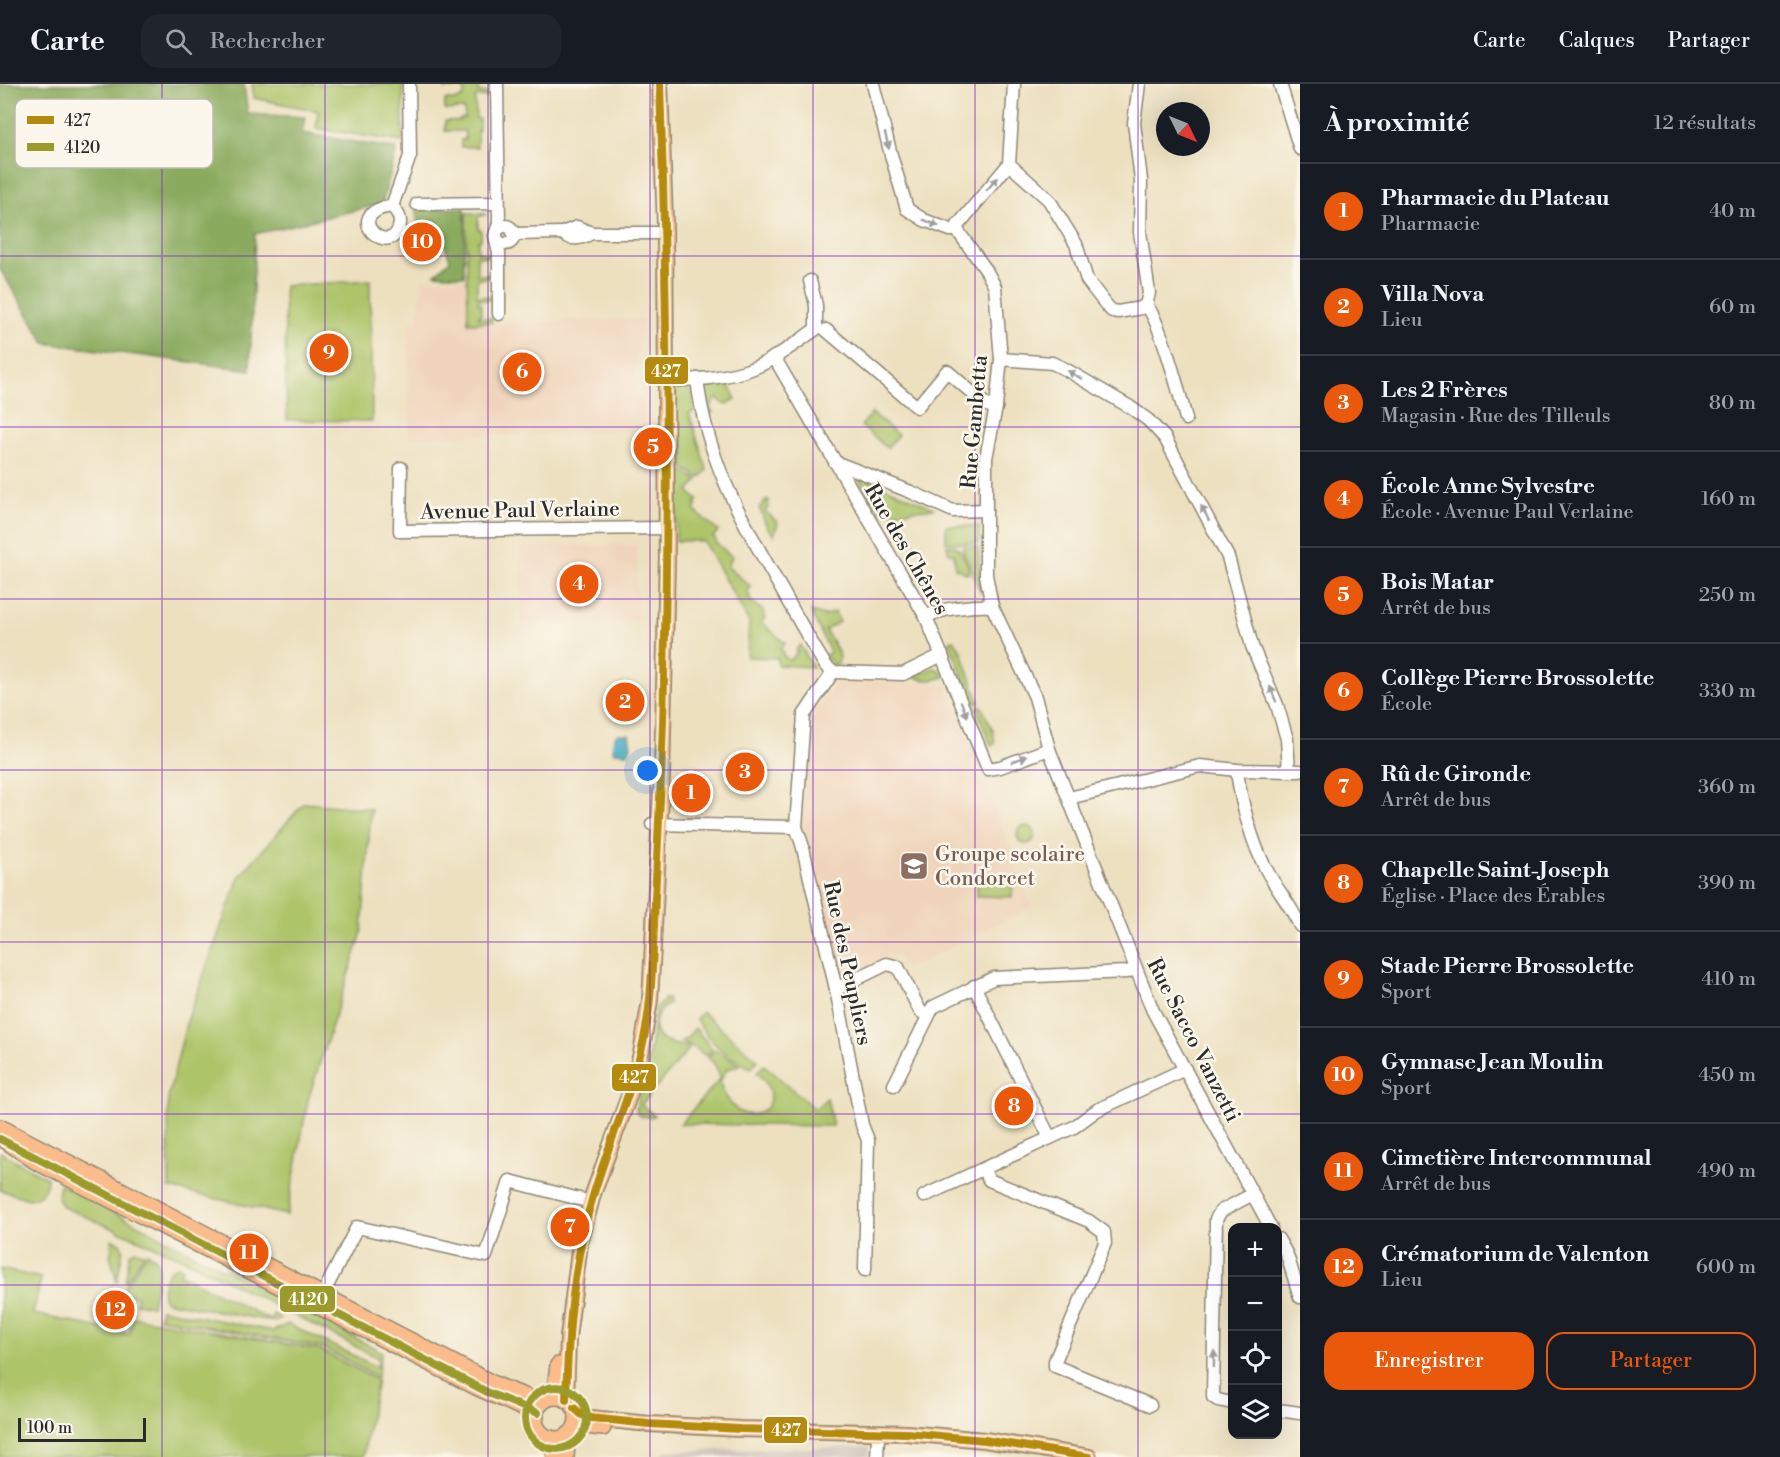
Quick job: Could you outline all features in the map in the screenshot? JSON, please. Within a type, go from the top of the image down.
[{"type":"main road","points":[[652,84],[663,379]]},
{"type":"main road","points":[[554,1405],[563,1291],[572,1241],[583,1200],[621,1093],[642,997],[655,825],[662,776],[665,224],[660,84]]},
{"type":"main road","points":[[655,825],[658,858],[650,1000],[641,1054],[629,1096],[593,1194],[580,1244],[568,1337],[554,1405],[541,1433],[551,1438],[562,1438],[572,1430],[878,1438],[984,1446],[1058,1457]]},
{"type":"main road","points":[[0,1127],[278,1280]]},
{"type":"main road","points":[[0,1137],[35,1161],[58,1173],[496,1385],[591,1418],[740,1429],[906,1433],[985,1440],[1089,1457]]},
{"type":"main road","points":[[58,1173],[68,1167],[102,1182]]},
{"type":"main road","points":[[554,1405],[577,1419],[566,1457]]},
{"type":"main road","points":[[551,1438],[555,1457]]},
{"type":"street","points":[[392,206],[410,156],[409,84]]},
{"type":"street","points":[[496,232],[499,223],[497,84]]},
{"type":"street","points":[[873,84],[907,209],[924,220],[950,230],[957,230],[958,225],[1010,164],[1014,84]]},
{"type":"street","points":[[1138,84],[1134,123],[1141,180],[1140,232],[1149,293],[1146,305],[1152,314],[1164,346],[1186,419]]},
{"type":"street","points":[[1281,84],[1300,149]]},
{"type":"street","points":[[1010,164],[1049,200],[1076,244],[1086,280],[1107,306],[1112,311],[1118,312],[1146,305]]},
{"type":"street","points":[[417,204],[498,202]]},
{"type":"street","points":[[496,232],[500,227],[507,226],[512,230],[506,244],[499,314]]},
{"type":"street","points":[[506,244],[562,233],[577,227],[592,233],[657,232]]},
{"type":"street","name":"Rue Gambetta","points":[[957,230],[986,270],[995,287],[1001,359],[996,407],[986,458],[986,575],[992,606],[1035,697],[1049,748],[1069,798]]},
{"type":"street","points":[[496,232],[506,244]]},
{"type":"street","points":[[663,379],[697,379],[732,374],[756,367],[816,329],[816,305],[810,280]]},
{"type":"street","points":[[826,330],[917,407],[946,371],[986,405],[996,407]]},
{"type":"street","name":"Rue des Chênes","points":[[774,357],[926,617],[988,769],[1000,767],[1049,748]]},
{"type":"street","points":[[1001,359],[1052,363],[1130,407],[1148,420],[1165,438],[1228,557],[1252,646],[1277,705],[1295,771],[1237,770],[1200,766],[1069,798]]},
{"type":"street","points":[[697,379],[700,410],[724,485],[816,650],[832,672],[903,674],[942,655]]},
{"type":"street","points":[[835,462],[953,511],[986,510]]},
{"type":"street","name":"Avenue Paul Verlaine","points":[[401,468],[400,531],[663,528]]},
{"type":"street","points":[[926,617],[931,613],[948,610],[992,606]]},
{"type":"street","name":"Rue des Peupliers","points":[[832,672],[804,715],[796,826],[836,989],[862,1125],[868,1140],[865,1270]]},
{"type":"street","points":[[1237,770],[1244,810],[1265,868],[1300,926]]},
{"type":"street","name":"Rue Sacco Vanzetti","points":[[1069,798],[1153,1011],[1269,1223]]},
{"type":"street","points":[[655,825],[796,826]]},
{"type":"street","points":[[836,989],[887,964],[898,967],[920,1011],[928,1016]]},
{"type":"street","points":[[894,1085],[933,1007],[974,987],[994,978],[1127,972],[1135,969]]},
{"type":"street","points":[[974,987],[1050,1138]]},
{"type":"street","points":[[924,1196],[1074,1127],[1097,1110],[1185,1069]]},
{"type":"street","points":[[983,1169],[989,1180],[1089,1221],[1104,1232],[1105,1243],[1055,1361],[1055,1366],[1150,1405]]},
{"type":"street","points":[[320,1301],[357,1227],[486,1256],[510,1181],[583,1200]]},
{"type":"street","points":[[1228,1402],[1213,1397],[1216,1219],[1221,1211],[1253,1194]]},
{"type":"street","points":[[1282,1246],[1300,1297]]},
{"type":"street","points":[[1282,1411],[1300,1413]]},
{"type":"street","points":[[877,1457],[878,1438]]},
{"type":"shaded area","points":[[422,279],[467,279],[468,323],[643,319],[631,399],[643,398],[644,431],[409,437],[408,323],[418,321]]},
{"type":"shaded area","points":[[637,544],[637,621],[521,623],[521,547]]},
{"type":"shaded area","name":"Groupe scolaire Condorcet","points":[[838,679],[947,685],[975,758],[970,761],[982,789],[987,787],[1032,907],[905,970],[898,955],[888,954],[883,961],[849,978],[836,973],[801,825],[809,722]]},
{"type":"shaded area","points":[[869,1447],[869,1457],[663,1457],[664,1451]]},
{"type":"green space","points":[[0,84],[244,84],[248,114],[305,117],[302,133],[397,149],[382,204],[255,234],[250,370],[45,343],[0,269]]},
{"type":"green space","points":[[252,84],[403,84],[403,142],[316,128],[318,111],[254,98]]},
{"type":"green space","points":[[445,84],[479,84],[478,93],[488,93],[488,97],[475,97],[476,118],[479,119],[477,147],[461,147],[461,140],[465,140],[465,131],[445,131],[445,121],[460,121],[465,118],[464,109],[445,110],[445,100],[459,100],[464,97],[464,88],[445,89]]},
{"type":"green space","points":[[465,208],[464,276],[435,274],[450,260],[436,220],[418,226],[416,209]]},
{"type":"green space","points":[[466,213],[487,214],[478,217],[481,240],[478,241],[478,253],[490,253],[490,256],[477,257],[477,275],[490,275],[490,278],[477,279],[477,296],[490,297],[490,300],[478,300],[478,304],[481,304],[479,318],[492,318],[492,322],[468,323]]},
{"type":"green space","points":[[370,280],[372,421],[287,420],[284,286]]},
{"type":"green space","points":[[728,383],[736,399],[725,405],[717,398],[709,408],[713,412],[711,414],[708,411],[707,387]]},
{"type":"green space","points":[[685,387],[692,393],[695,411],[689,413],[707,470],[700,478],[674,462],[674,457],[678,457],[677,447],[674,446],[675,393],[676,389]]},
{"type":"green space","points":[[872,413],[898,435],[887,448],[861,426]]},
{"type":"green space","points":[[674,466],[698,480],[689,492],[698,500],[694,510],[718,531],[713,537],[715,542],[732,557],[727,566],[751,587],[747,593],[750,596],[748,598],[765,613],[763,616],[765,618],[761,622],[785,643],[780,649],[782,654],[790,661],[800,645],[813,667],[778,665],[778,658],[747,657],[749,622],[703,541],[676,541]]},
{"type":"green space","points":[[856,474],[934,508],[880,514]]},
{"type":"green space","points":[[767,499],[770,501],[765,511],[778,523],[774,535],[767,527],[759,508]]},
{"type":"green space","points":[[946,526],[979,526],[979,543],[946,543]]},
{"type":"green space","points":[[947,546],[955,546],[960,552],[967,563],[968,574],[955,568],[954,553],[949,553]]},
{"type":"green space","points":[[964,546],[978,547],[981,593],[962,549]]},
{"type":"green space","points":[[811,612],[824,616],[835,612],[839,622],[825,630],[838,653],[836,667],[825,656],[830,652]]},
{"type":"green space","points":[[954,640],[962,652],[979,703],[974,704],[949,642]]},
{"type":"green space","points":[[933,668],[940,670],[944,677],[929,680],[914,676]]},
{"type":"green space","points":[[981,706],[993,730],[995,744],[991,746],[976,708]]},
{"type":"green space","points":[[304,803],[371,809],[362,932],[308,1100],[287,1215],[169,1188],[168,1098],[186,1024],[239,877]]},
{"type":"green space","points":[[1022,826],[1030,826],[1035,831],[1033,842],[1022,844],[1017,839],[1017,831]]},
{"type":"green space","points":[[977,877],[1013,878],[1012,897],[977,896]]},
{"type":"green space","points":[[664,999],[668,999],[669,1004],[657,1017],[655,1030],[657,1035],[666,1042],[690,1048],[641,1105],[654,1115],[640,1116],[636,1107],[651,1045],[655,1009],[664,1002]]},
{"type":"green space","points":[[702,1012],[758,1060],[751,1068],[726,1054],[713,1042],[696,1019]]},
{"type":"green space","points":[[695,1028],[712,1049],[706,1056],[692,1046],[680,1042],[688,1037]]},
{"type":"green space","points":[[715,1049],[739,1065],[726,1070],[721,1080],[715,1065],[708,1057]]},
{"type":"green space","points":[[764,1065],[815,1109],[827,1098],[833,1126],[680,1124],[719,1080],[730,1103],[742,1113],[758,1113],[767,1108],[770,1098],[769,1089],[757,1073]]},
{"type":"green space","points":[[0,1152],[47,1178],[46,1186],[37,1197],[29,1199],[0,1190]]},
{"type":"green space","points":[[60,1184],[382,1352],[377,1377],[324,1348],[159,1318],[161,1309],[273,1331],[288,1324],[377,1367],[378,1358],[186,1260],[63,1207],[58,1196]]},
{"type":"green space","points":[[111,1239],[120,1243],[123,1249],[117,1282],[110,1255]]},
{"type":"green space","points":[[135,1250],[144,1254],[125,1282],[130,1253]]},
{"type":"green space","points":[[147,1253],[156,1258],[159,1268],[152,1306],[136,1303],[137,1296],[123,1293]]},
{"type":"green space","points":[[177,1266],[182,1268],[180,1274],[270,1320],[273,1314],[280,1318],[275,1322],[165,1301],[164,1281],[169,1271]]},
{"type":"green space","points":[[0,1269],[41,1278],[33,1314],[129,1334],[133,1317],[320,1350],[377,1380],[363,1457],[0,1457]]},
{"type":"water","points":[[617,734],[629,734],[631,747],[628,753],[614,752],[613,743]]},
{"type":"transit line","name":"427","points":[[566,1400],[570,1323],[576,1271],[586,1221],[635,1075],[647,1025],[651,985],[663,733],[667,455],[660,84]]},
{"type":"transit line","name":"4120","points":[[0,1139],[491,1394],[538,1413]]},
{"type":"transit line","name":"4120","points":[[556,1387],[568,1389],[578,1396],[585,1406],[587,1418],[585,1430],[578,1440],[568,1447],[556,1449],[544,1447],[534,1440],[527,1430],[525,1418],[527,1406],[534,1396],[544,1389],[556,1387]]},
{"type":"transit line","name":"427","points":[[574,1408],[582,1415],[591,1418],[649,1424],[740,1429],[906,1433],[985,1440],[1089,1457]]},
{"type":"place","name":"Gymnase Jean Moulin","points":[[422,242]]},
{"type":"place","name":"Stade Pierre Brossolette","points":[[329,353]]},
{"type":"place","name":"Collège Pierre Brossolette","points":[[522,372]]},
{"type":"place","name":"Bois Matar","points":[[653,447]]},
{"type":"place","name":"École Anne Sylvestre","points":[[579,584]]},
{"type":"place","name":"Villa Nova","points":[[625,702]]},
{"type":"place","name":"Les 2 Frères","points":[[745,772]]},
{"type":"place","name":"Pharmacie du Plateau","points":[[691,793]]},
{"type":"place","name":"Groupe scolaire Condorcet","points":[[914,866]]},
{"type":"place","name":"Chapelle Saint-Joseph","points":[[1014,1106]]},
{"type":"place","name":"Rû de Gironde","points":[[570,1227]]},
{"type":"place","name":"Cimetière Intercommunal","points":[[249,1253]]},
{"type":"place","name":"Crématorium de Valenton","points":[[115,1310]]}]
